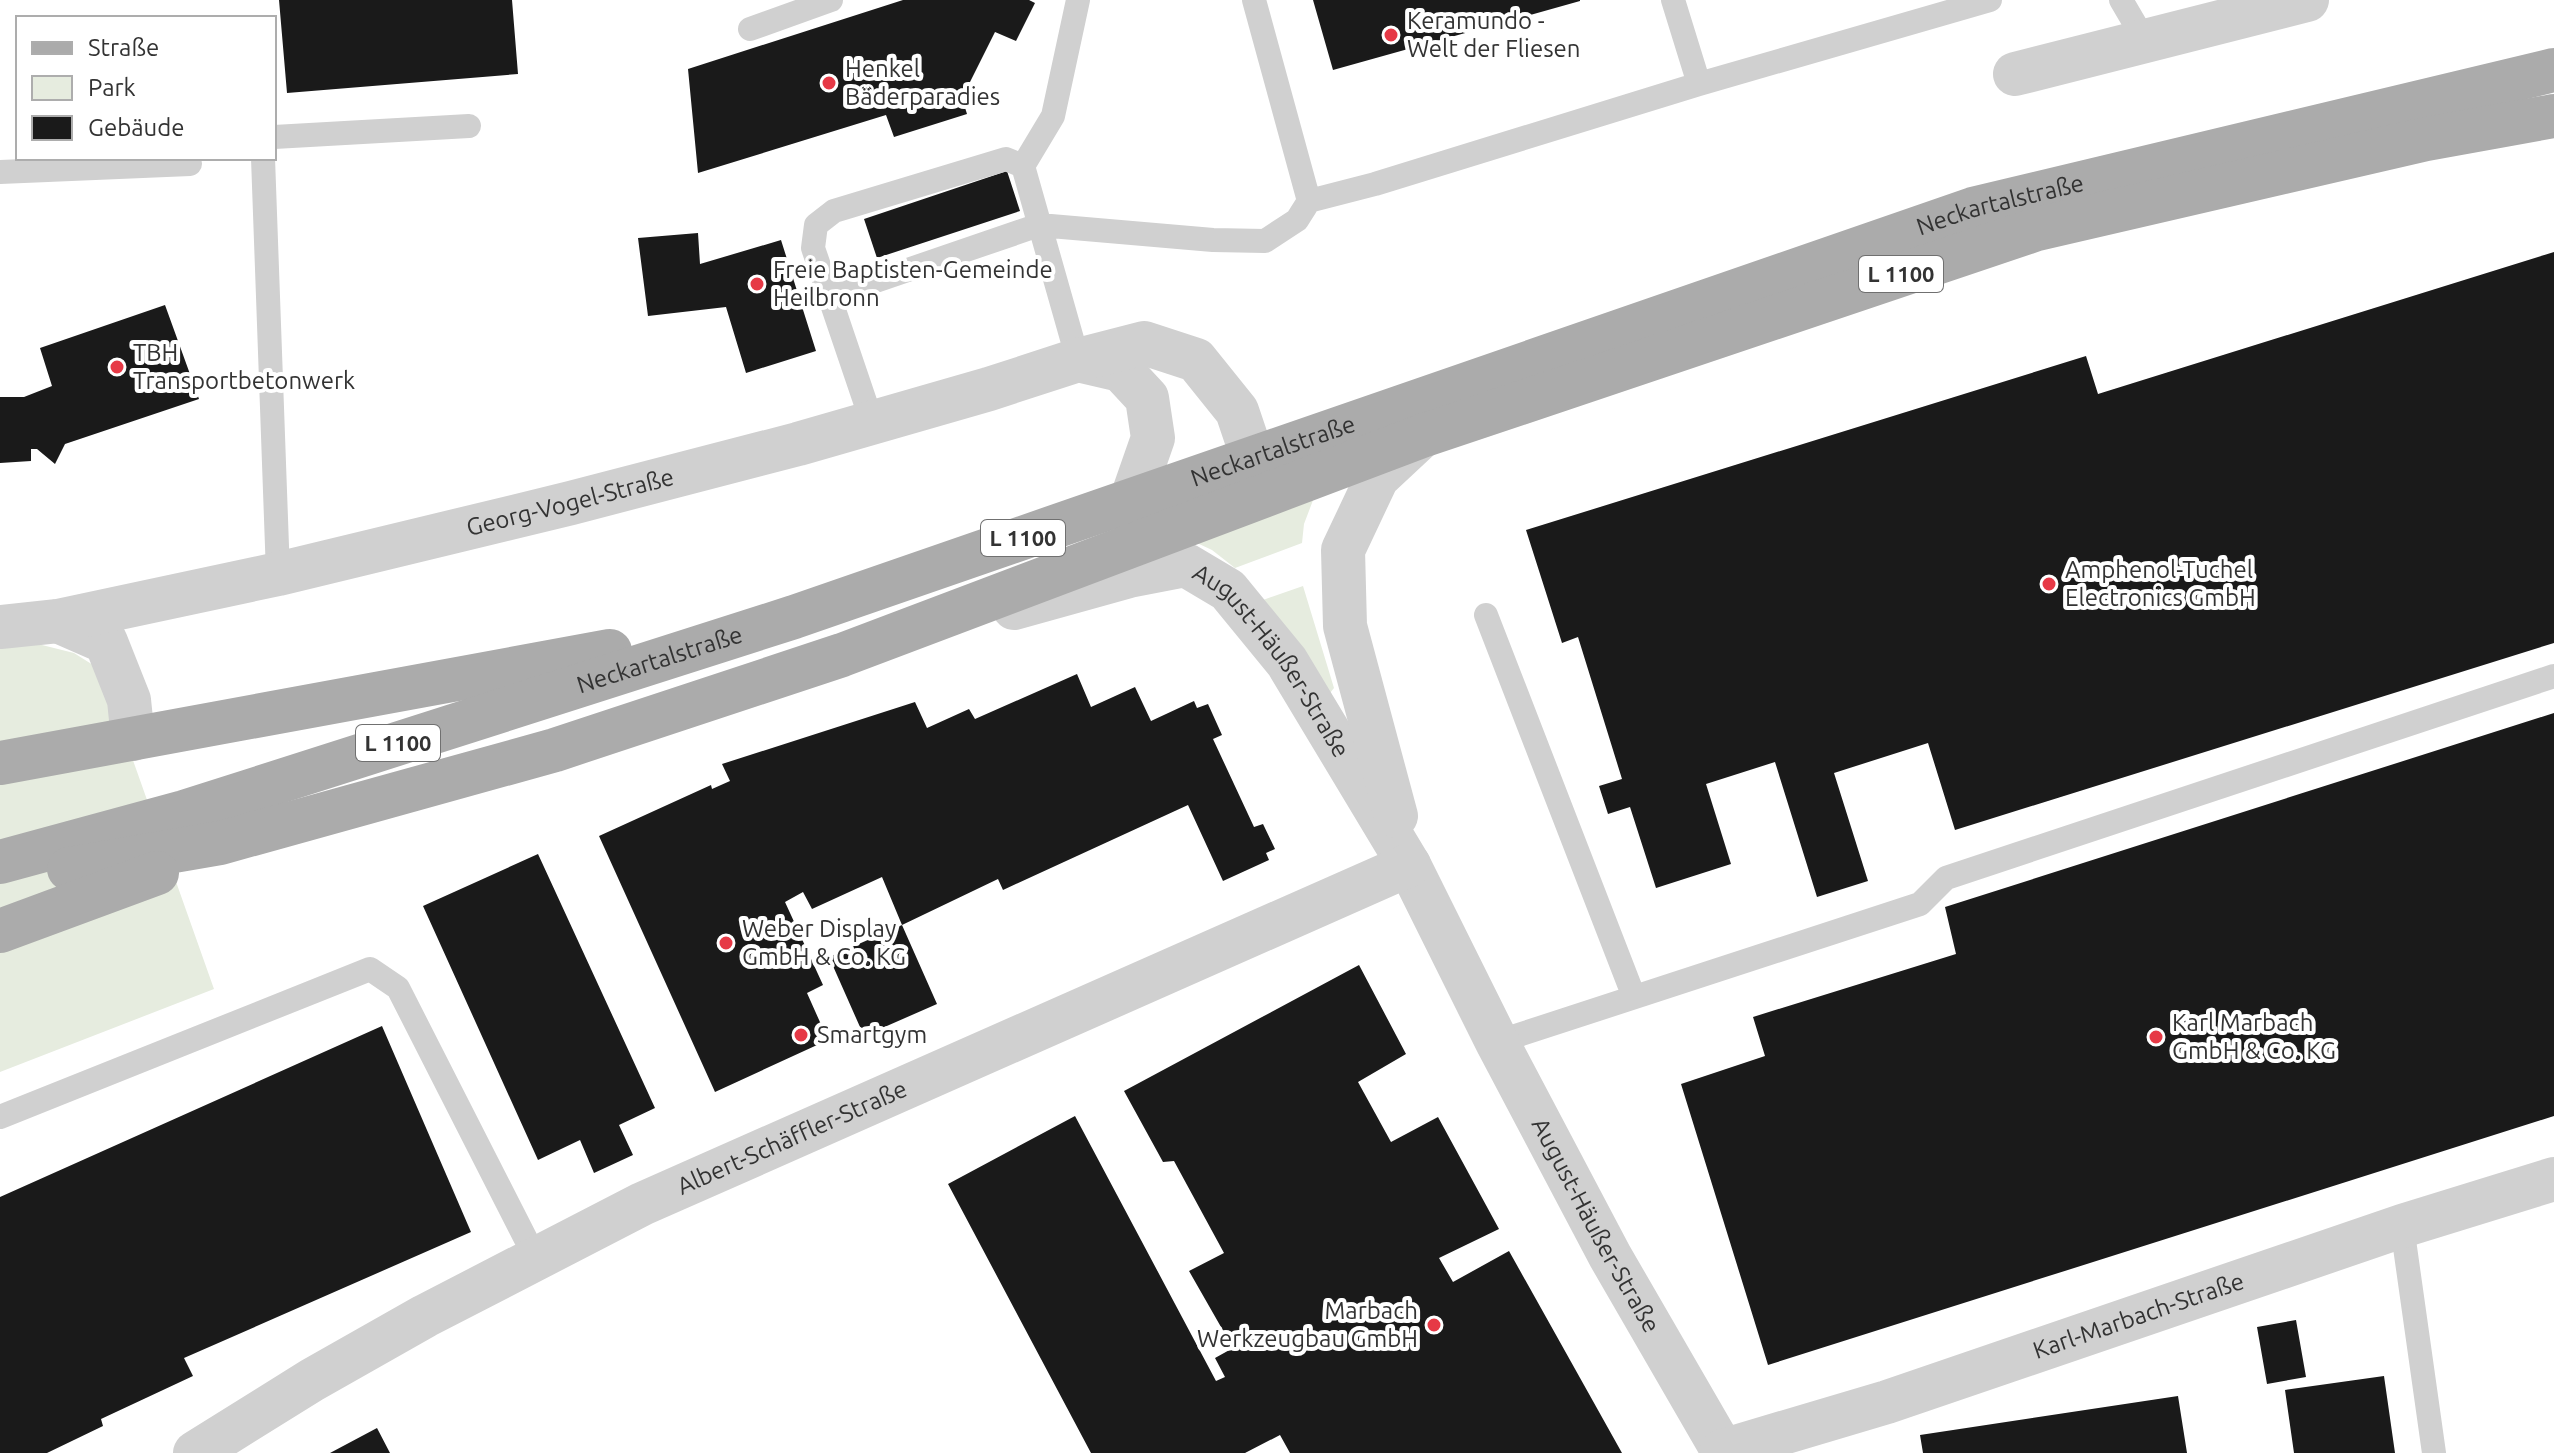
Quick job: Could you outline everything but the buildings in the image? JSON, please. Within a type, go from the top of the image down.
[{"type":"main road","name":"Neckartalstraße","points":[[0,887],[68,869],[220,843],[555,750],[842,655],[1259,477],[1973,209],[2554,70]]},
{"type":"main road","name":"Neckartalstraße","points":[[0,862],[184,812],[794,617],[1131,501],[1259,477],[1422,436],[2037,229],[2426,139],[2554,116]]},
{"type":"main road","points":[[0,763],[794,617]]},
{"type":"main road","points":[[0,931],[143,880],[220,843]]},
{"type":"street","points":[[2015,74],[2307,0]]},
{"type":"street","name":"Georg-Vogel-Straße","points":[[0,627],[58,621],[278,574],[571,503],[872,422],[1144,343],[1196,360],[1237,411],[1259,477]]},
{"type":"street","points":[[1078,360],[1121,370],[1147,398],[1153,438],[1131,501]]},
{"type":"street","name":"August-Häußer-Straße","points":[[1409,865],[1345,626],[1343,550],[1377,478],[1422,436]]},
{"type":"street","name":"August-Häußer-Straße","points":[[842,655],[1129,576],[1186,565],[1228,590],[1287,662],[1409,865],[1497,1042],[1610,1256],[1723,1452]]},
{"type":"street","name":"Georg-Vogel-Straße","points":[[58,621],[106,642],[129,700],[133,739]]},
{"type":"street","name":"Albert-Schäffler-Straße","points":[[195,1453],[425,1316],[642,1204],[1409,865]]},
{"type":"street","name":"Karl-Marbach-Straße","points":[[1723,1452],[1887,1402],[2402,1226],[2554,1179]]},
{"type":"lane","points":[[750,29],[831,0]]},
{"type":"lane","points":[[1078,0],[1053,116],[1023,166],[1078,360]]},
{"type":"lane","points":[[1254,0],[1309,201]]},
{"type":"lane","points":[[1673,0],[1699,84]]},
{"type":"lane","points":[[829,297],[1039,225],[1213,240],[1265,241],[1297,220],[1309,201],[1990,0]]},
{"type":"lane","points":[[2121,0],[2145,41]]},
{"type":"lane","points":[[276,137],[469,126]]},
{"type":"lane","points":[[872,422],[813,248],[816,225],[834,211],[1006,159],[1023,166]]},
{"type":"lane","points":[[263,160],[278,574]]},
{"type":"lane","points":[[0,172],[190,164]]},
{"type":"lane","points":[[1486,615],[1634,997]]},
{"type":"lane","points":[[1497,1042],[1920,904],[1946,878],[2554,676]]},
{"type":"lane","points":[[0,1117],[370,969],[398,988],[536,1259]]},
{"type":"lane","points":[[2402,1226],[2434,1453]]},
{"type":"green space","points":[[1315,495],[1304,524],[1302,543],[1235,568],[1197,543]]},
{"type":"green space","points":[[1303,586],[1334,688],[1330,693],[1263,600]]},
{"type":"green space","points":[[34,643],[74,653],[101,670],[214,989],[0,1072],[0,647]]},
{"type":"place","name":"Keramundo - Welt der Fliesen","points":[[1391,35]]},
{"type":"place","name":"Henkel Bäderparadies","points":[[829,83]]},
{"type":"place","name":"Freie Baptisten-Gemeinde Heilbronn","points":[[757,284]]},
{"type":"place","name":"TBH Transportbetonwerk","points":[[117,367]]},
{"type":"place","name":"Amphenol-Tuchel Electronics GmbH","points":[[2049,584]]},
{"type":"place","name":"Weber Display GmbH & Co. KG","points":[[726,943]]},
{"type":"place","name":"Smartgym","points":[[801,1035]]},
{"type":"place","name":"Karl Marbach GmbH & Co. KG","points":[[2156,1037]]},
{"type":"place","name":"Marbach Werkzeugbau GmbH","points":[[1434,1325]]}]
